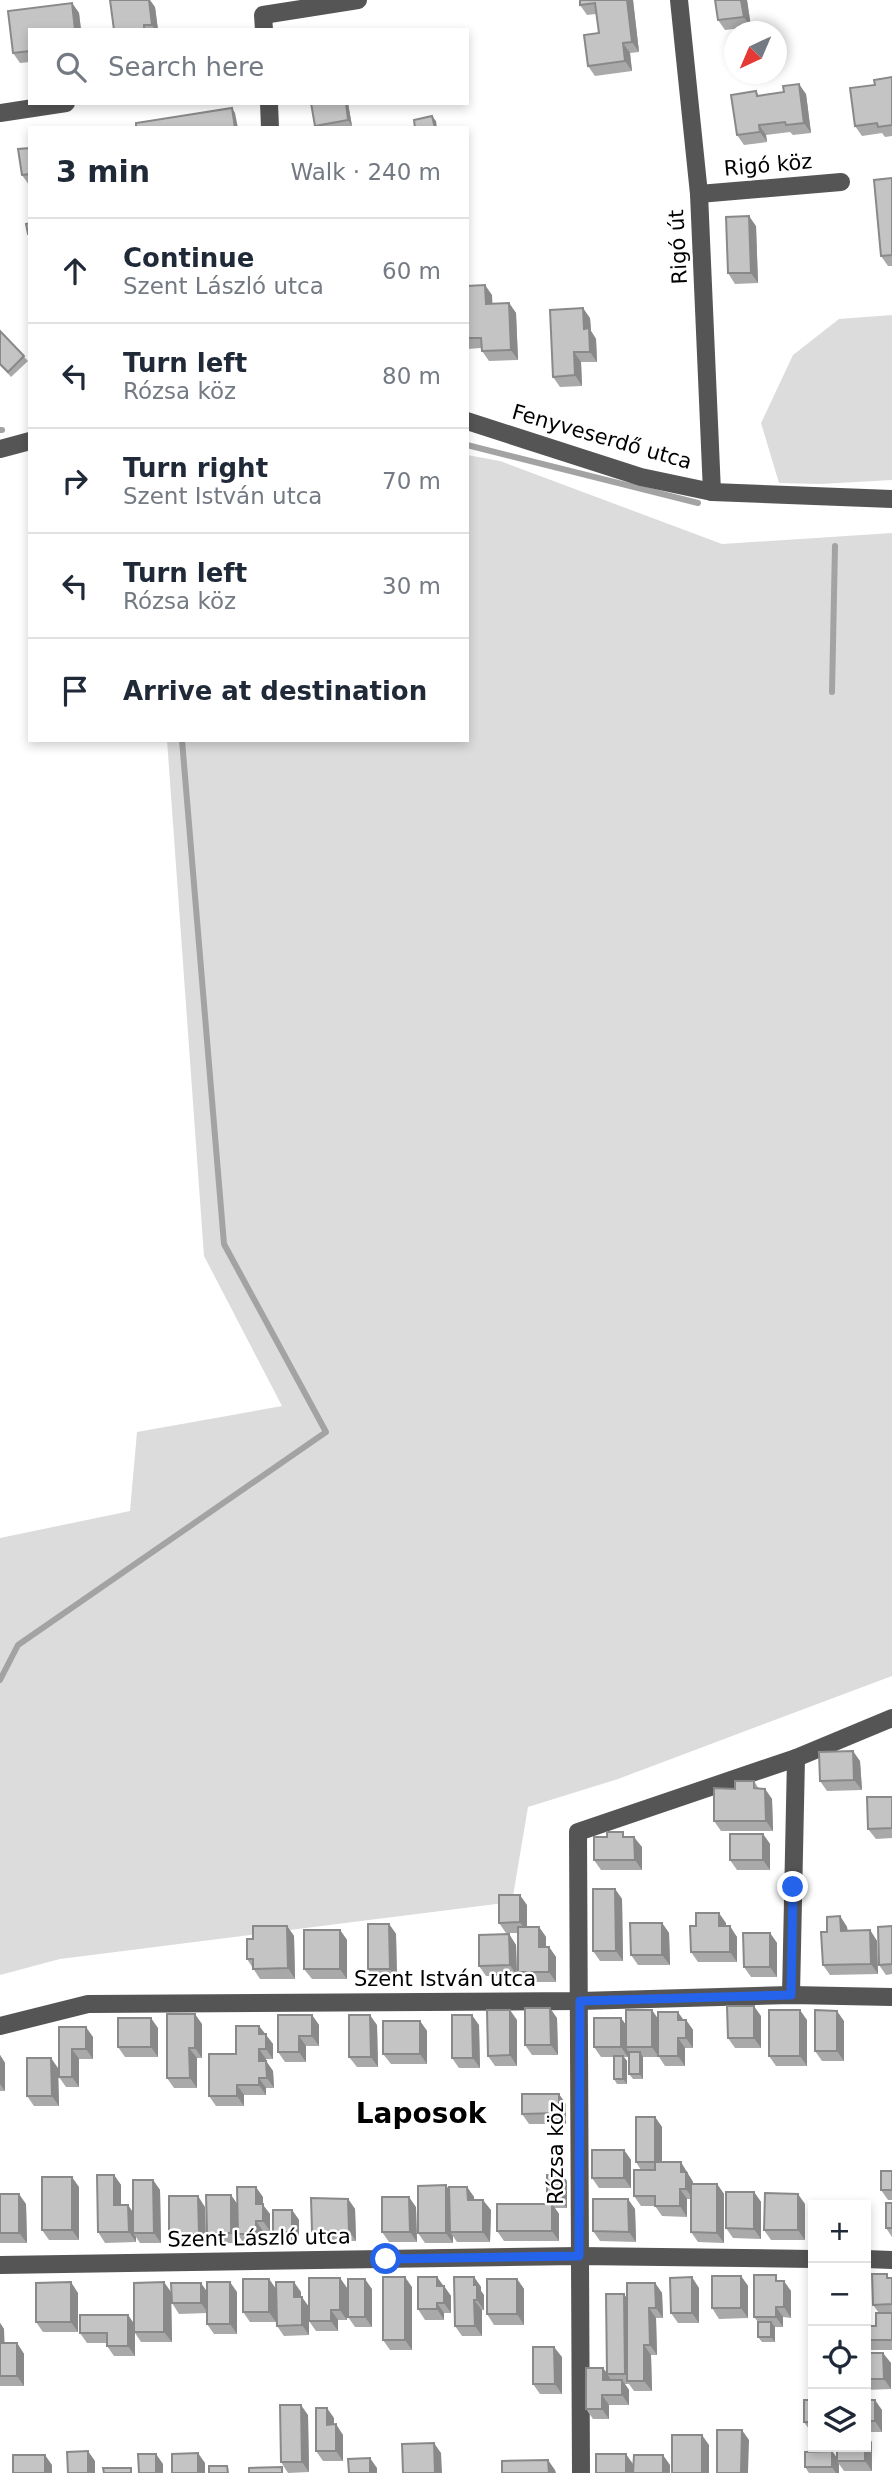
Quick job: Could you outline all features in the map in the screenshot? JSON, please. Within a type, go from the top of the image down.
[{"type":"street","points":[[264,22],[358,0]]},
{"type":"street","name":"Rigó út","points":[[679,0],[698,194],[712,492]]},
{"type":"street","points":[[0,113],[53,105]]},
{"type":"street","points":[[269,105],[270,126]]},
{"type":"street","name":"Rigó köz","points":[[698,194],[841,182]]},
{"type":"street","name":"Fenyveserdő utca","points":[[469,422],[641,477],[712,492],[892,499]]},
{"type":"street","points":[[0,449],[28,442]]},
{"type":"street","points":[[791,1995],[796,1758],[892,1718]]},
{"type":"street","name":"Rózsa köz","points":[[581,2473],[578,1832],[796,1758]]},
{"type":"street","name":"Szent István utca","points":[[0,2026],[88,2004],[580,2001],[791,1995],[892,1997]]},
{"type":"street","name":"Szent László utca","points":[[0,2265],[579,2256],[808,2259]]},
{"type":"street","points":[[871,2259],[892,2260]]},
{"type":"shaded area","points":[[892,315],[892,480],[779,483],[761,423],[793,355],[839,319]]},
{"type":"shaded area","points":[[469,455],[500,461],[722,544],[892,533],[892,1676],[618,1779],[528,1807],[512,1902],[60,1959],[0,1975],[0,1538],[130,1511],[137,1432],[282,1406],[204,1256],[167,742],[469,742]]},
{"type":"building","points":[[110,0],[149,0],[152,25],[144,25],[144,28],[114,28]]},
{"type":"building","points":[[580,0],[627,0],[632,42],[623,43],[625,61],[588,66],[584,35],[599,33],[595,3],[580,5]]},
{"type":"building","points":[[715,0],[741,0],[744,17],[718,20]]},
{"type":"building","points":[[72,3],[75,28],[28,28],[28,51],[13,53],[8,11]]},
{"type":"building","points":[[892,77],[892,125],[878,127],[877,123],[855,126],[850,88],[875,85],[874,80]]},
{"type":"building","points":[[799,84],[804,123],[759,125],[760,132],[737,135],[731,95],[756,91],[757,96],[784,92],[783,86]]},
{"type":"building","points":[[311,105],[346,105],[348,120],[315,126]]},
{"type":"building","points":[[232,108],[235,126],[136,126],[136,123]]},
{"type":"building","points":[[432,116],[434,126],[415,126],[414,120]]},
{"type":"building","points":[[28,148],[28,174],[22,175],[18,149]]},
{"type":"building","points":[[892,178],[892,255],[881,256],[874,180]]},
{"type":"building","points":[[749,216],[751,273],[728,273],[726,217]]},
{"type":"building","points":[[485,285],[486,304],[509,303],[511,350],[482,351],[481,338],[469,338],[469,286]]},
{"type":"building","points":[[583,308],[584,329],[589,328],[590,352],[574,352],[575,375],[553,377],[550,310]]},
{"type":"building","points":[[0,331],[24,356],[8,372],[0,364]]},
{"type":"building","points":[[853,1751],[854,1780],[820,1781],[819,1752]]},
{"type":"building","points":[[735,1781],[754,1781],[754,1788],[765,1789],[766,1821],[714,1821],[714,1788],[735,1789]]},
{"type":"building","points":[[867,1797],[892,1797],[892,1828],[868,1829]]},
{"type":"building","points":[[607,1832],[623,1832],[623,1837],[634,1837],[635,1860],[594,1860],[594,1837],[607,1837]]},
{"type":"building","points":[[730,1834],[763,1834],[763,1860],[730,1860]]},
{"type":"building","points":[[593,1889],[615,1889],[616,1951],[593,1951]]},
{"type":"building","points":[[499,1895],[520,1895],[520,1922],[499,1923]]},
{"type":"building","points":[[696,1913],[719,1913],[719,1926],[730,1926],[730,1952],[691,1952],[690,1926],[696,1926]]},
{"type":"building","points":[[840,1916],[841,1931],[870,1930],[871,1964],[823,1965],[821,1932],[827,1932],[827,1917]]},
{"type":"building","points":[[630,1923],[662,1923],[662,1955],[631,1955]]},
{"type":"building","points":[[368,1924],[389,1924],[390,1969],[368,1969]]},
{"type":"building","points":[[253,1926],[287,1926],[288,1968],[253,1969],[253,1959],[247,1959],[247,1939],[253,1939]]},
{"type":"building","points":[[892,1926],[892,1964],[879,1965],[878,1927]]},
{"type":"building","points":[[518,1927],[539,1927],[539,1947],[549,1947],[549,1972],[518,1972]]},
{"type":"building","points":[[304,1930],[340,1930],[340,1969],[304,1969]]},
{"type":"building","points":[[743,1933],[770,1933],[770,1967],[744,1967]]},
{"type":"building","points":[[509,1934],[510,1965],[479,1966],[479,1935]]},
{"type":"building","points":[[727,2006],[754,2006],[754,2038],[728,2038]]},
{"type":"building","points":[[525,2008],[550,2008],[551,2045],[525,2045]]},
{"type":"building","points":[[487,2010],[510,2010],[510,2055],[488,2056]]},
{"type":"building","points":[[626,2010],[652,2010],[652,2047],[626,2047]]},
{"type":"building","points":[[769,2010],[800,2010],[800,2056],[769,2056]]},
{"type":"building","points":[[815,2010],[837,2011],[837,2051],[815,2051]]},
{"type":"building","points":[[658,2012],[678,2012],[678,2020],[686,2020],[686,2038],[678,2038],[678,2056],[658,2056]]},
{"type":"building","points":[[167,2014],[195,2014],[195,2048],[189,2048],[190,2078],[167,2078]]},
{"type":"building","points":[[278,2015],[312,2015],[312,2036],[299,2036],[299,2052],[278,2052]]},
{"type":"building","points":[[349,2015],[370,2015],[371,2057],[349,2057]]},
{"type":"building","points":[[452,2015],[472,2015],[473,2058],[452,2058]]},
{"type":"building","points":[[118,2018],[151,2018],[151,2047],[118,2047]]},
{"type":"building","points":[[594,2018],[621,2018],[621,2047],[594,2047]]},
{"type":"building","points":[[383,2021],[420,2021],[420,2054],[383,2054]]},
{"type":"building","points":[[236,2026],[259,2026],[259,2034],[266,2034],[266,2049],[259,2049],[259,2061],[266,2061],[267,2078],[259,2078],[259,2085],[237,2085],[237,2096],[209,2096],[209,2054],[236,2054]]},
{"type":"building","points":[[59,2027],[86,2027],[86,2049],[72,2049],[72,2077],[59,2077]]},
{"type":"building","points":[[629,2052],[640,2052],[640,2074],[629,2074]]},
{"type":"building","points":[[614,2056],[623,2056],[623,2079],[614,2079]]},
{"type":"building","points":[[27,2058],[51,2058],[52,2096],[27,2096]]},
{"type":"building","points":[[522,2094],[559,2094],[559,2113],[522,2114]]},
{"type":"building","points":[[636,2117],[655,2117],[655,2162],[636,2162]]},
{"type":"building","points":[[592,2150],[624,2150],[624,2178],[592,2178]]},
{"type":"building","points":[[655,2162],[681,2162],[681,2172],[686,2172],[686,2189],[680,2189],[680,2206],[655,2206],[655,2196],[634,2196],[634,2170],[655,2170]]},
{"type":"building","points":[[881,2171],[892,2171],[892,2190],[881,2190]]},
{"type":"building","points":[[97,2175],[114,2175],[114,2205],[128,2205],[129,2232],[98,2232]]},
{"type":"building","points":[[547,2175],[563,2175],[563,2203],[547,2203]]},
{"type":"building","points":[[42,2177],[72,2177],[72,2230],[42,2230]]},
{"type":"building","points":[[133,2180],[153,2180],[154,2233],[133,2233]]},
{"type":"building","points":[[691,2184],[717,2184],[717,2233],[691,2232]]},
{"type":"building","points":[[446,2185],[446,2233],[418,2233],[418,2186]]},
{"type":"building","points":[[237,2187],[256,2187],[256,2204],[263,2204],[263,2221],[256,2221],[256,2234],[238,2234]]},
{"type":"building","points":[[449,2187],[467,2187],[468,2200],[483,2200],[483,2232],[450,2232]]},
{"type":"building","points":[[726,2192],[754,2192],[754,2229],[726,2228]]},
{"type":"building","points":[[765,2193],[798,2194],[798,2230],[764,2230]]},
{"type":"building","points":[[0,2194],[19,2194],[19,2233],[0,2233]]},
{"type":"building","points":[[206,2195],[231,2195],[231,2233],[207,2233]]},
{"type":"building","points":[[169,2196],[198,2196],[199,2234],[169,2234]]},
{"type":"building","points":[[382,2197],[409,2197],[410,2232],[382,2232]]},
{"type":"building","points":[[311,2198],[348,2199],[349,2231],[312,2231]]},
{"type":"building","points":[[593,2199],[628,2199],[629,2232],[593,2231]]},
{"type":"building","points":[[886,2203],[892,2203],[892,2228],[886,2228]]},
{"type":"building","points":[[497,2204],[552,2204],[552,2231],[497,2231]]},
{"type":"building","points":[[273,2210],[292,2210],[292,2232],[273,2232]]},
{"type":"building","points":[[872,2274],[887,2274],[887,2278],[892,2278],[892,2304],[873,2305]]},
{"type":"building","points":[[754,2275],[776,2275],[776,2281],[784,2281],[784,2307],[776,2307],[776,2317],[754,2317]]},
{"type":"building","points":[[712,2276],[741,2276],[741,2308],[712,2308]]},
{"type":"building","points":[[383,2277],[405,2277],[405,2340],[383,2340]]},
{"type":"building","points":[[418,2277],[437,2277],[437,2286],[444,2286],[444,2303],[437,2303],[437,2309],[418,2309]]},
{"type":"building","points":[[454,2277],[474,2277],[474,2285],[477,2285],[477,2300],[474,2300],[475,2326],[455,2326]]},
{"type":"building","points":[[692,2277],[692,2313],[671,2313],[670,2278]]},
{"type":"building","points":[[309,2278],[340,2278],[340,2310],[331,2310],[331,2321],[309,2321]]},
{"type":"building","points":[[243,2279],[269,2279],[269,2312],[243,2312]]},
{"type":"building","points":[[348,2279],[365,2279],[365,2317],[348,2317]]},
{"type":"building","points":[[487,2279],[517,2279],[517,2314],[487,2314]]},
{"type":"building","points":[[71,2282],[71,2322],[36,2322],[36,2283]]},
{"type":"building","points":[[164,2282],[164,2332],[134,2332],[134,2283]]},
{"type":"building","points":[[207,2282],[230,2282],[230,2324],[207,2324]]},
{"type":"building","points":[[276,2282],[294,2282],[294,2297],[302,2297],[302,2325],[277,2326]]},
{"type":"building","points":[[171,2283],[201,2283],[201,2303],[172,2303]]},
{"type":"building","points":[[627,2283],[655,2283],[656,2308],[649,2308],[650,2345],[644,2345],[644,2381],[627,2381]]},
{"type":"building","points":[[606,2294],[624,2294],[625,2374],[607,2374]]},
{"type":"building","points":[[876,2313],[892,2313],[892,2340],[871,2340],[871,2326],[876,2326]]},
{"type":"building","points":[[80,2315],[128,2315],[128,2346],[107,2346],[107,2333],[80,2333]]},
{"type":"building","points":[[758,2322],[771,2322],[771,2337],[758,2337]]},
{"type":"building","points":[[0,2343],[17,2343],[17,2376],[0,2376]]},
{"type":"building","points":[[533,2347],[554,2347],[555,2384],[533,2384]]},
{"type":"building","points":[[871,2353],[883,2353],[884,2379],[871,2379]]},
{"type":"building","points":[[586,2368],[603,2368],[603,2380],[622,2380],[622,2395],[602,2395],[602,2409],[586,2409]]},
{"type":"building","points":[[804,2400],[808,2400],[808,2422],[804,2422]]},
{"type":"building","points":[[871,2400],[875,2400],[875,2421],[871,2421]]},
{"type":"building","points":[[280,2405],[301,2405],[302,2462],[281,2462]]},
{"type":"building","points":[[316,2408],[327,2408],[327,2425],[336,2424],[336,2451],[316,2451]]},
{"type":"building","points":[[717,2430],[742,2430],[741,2473],[717,2473]]},
{"type":"building","points":[[672,2435],[702,2435],[702,2473],[672,2473]]},
{"type":"building","points":[[434,2443],[435,2473],[403,2473],[402,2444]]},
{"type":"building","points":[[88,2451],[88,2473],[68,2473],[67,2452]]},
{"type":"building","points":[[805,2452],[832,2452],[832,2467],[805,2467]]},
{"type":"building","points":[[837,2452],[865,2452],[865,2461],[837,2461]]},
{"type":"building","points":[[198,2453],[198,2473],[172,2473],[172,2454]]},
{"type":"building","points":[[138,2454],[156,2454],[156,2473],[139,2473]]},
{"type":"building","points":[[596,2454],[626,2454],[626,2473],[596,2473]]},
{"type":"building","points":[[13,2455],[45,2455],[45,2473],[13,2473]]},
{"type":"building","points":[[634,2455],[663,2455],[663,2473],[633,2473]]},
{"type":"building","points":[[370,2458],[370,2473],[349,2473],[348,2459]]},
{"type":"building","points":[[548,2460],[549,2473],[502,2473],[502,2461]]},
{"type":"building","points":[[209,2466],[227,2466],[228,2473],[209,2473]]},
{"type":"building","points":[[282,2467],[282,2473],[249,2473],[249,2468]]},
{"type":"building","points":[[103,2468],[131,2468],[131,2473],[104,2473]]},
{"type":"waterway","points":[[469,446],[698,503]]},
{"type":"waterway","points":[[832,692],[835,546]]},
{"type":"waterway","points":[[0,1680],[18,1645],[326,1432],[224,1244],[182,742]]},
{"type":"district","name":"Laposok","points":[[421,2113]]},
{"type":"route","points":[[386,2259],[579,2256],[580,2001],[791,1995],[793,1887]]}]
